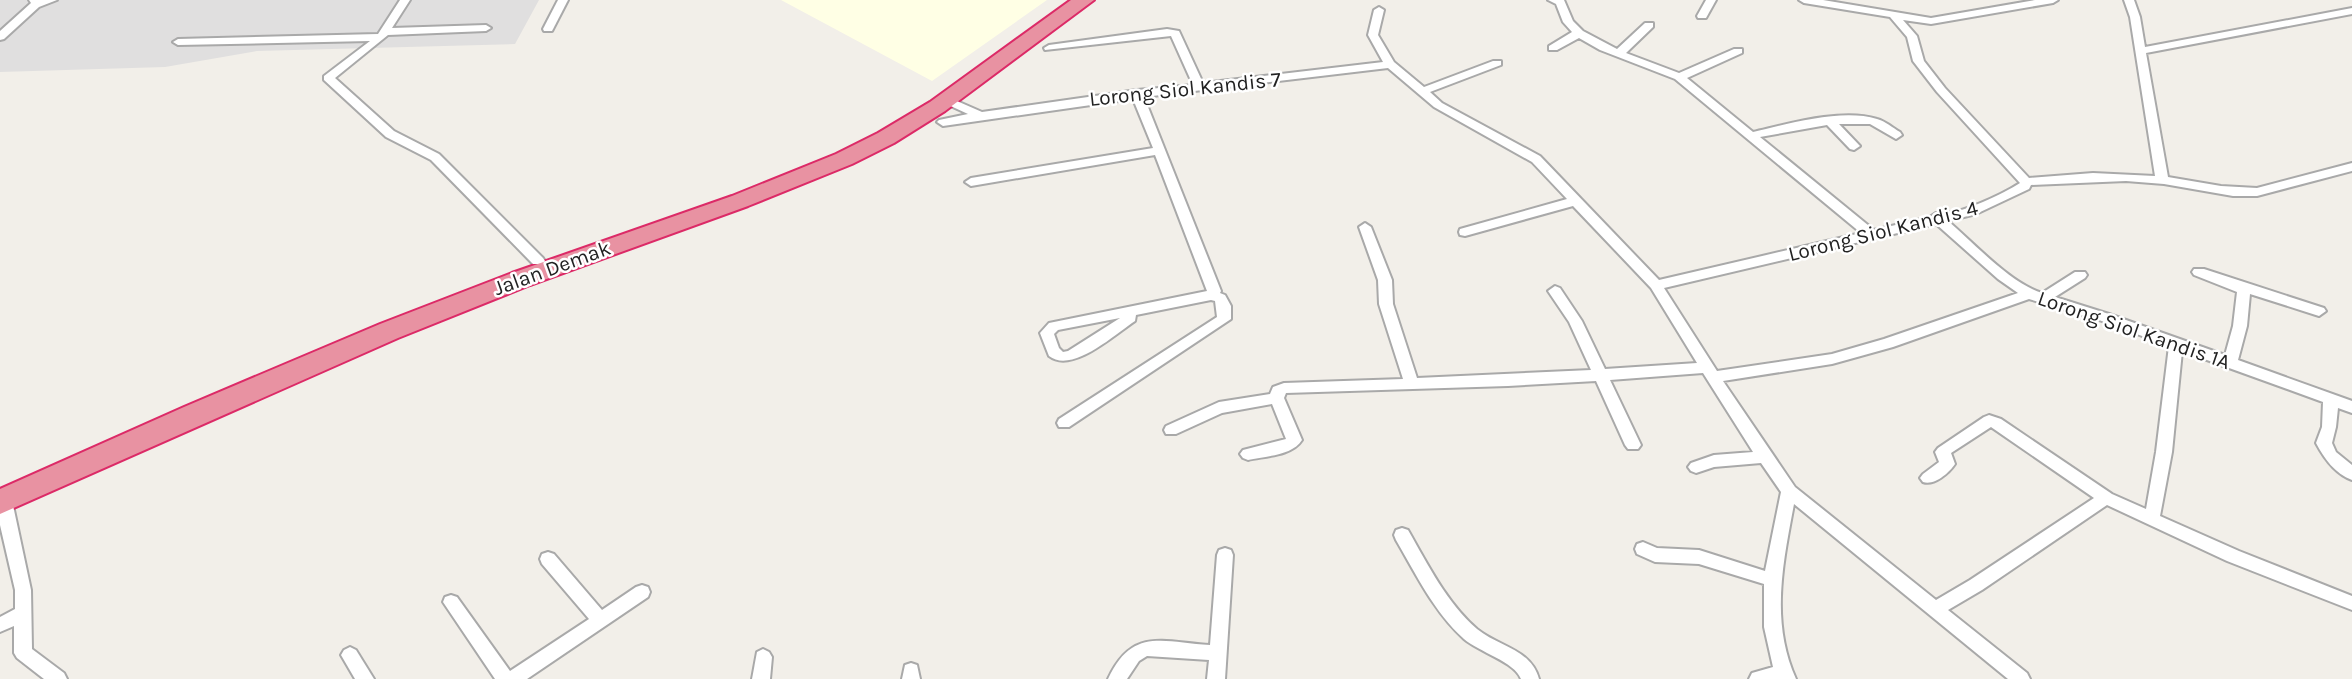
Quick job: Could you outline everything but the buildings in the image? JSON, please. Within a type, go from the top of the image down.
[{"type":"highway","name":"Jalan Demak","points":[[2,507],[336,338],[538,261],[747,190],[869,137],[946,89],[1068,0]]},
{"type":"highway","name":"Jalan Demak","points":[[2,507],[230,397],[399,326],[836,163],[944,111],[1084,0]]},
{"type":"street","points":[[0,37],[36,2],[52,0]]},
{"type":"street","points":[[405,0],[383,34],[328,78],[390,134],[435,157],[538,261]]},
{"type":"street","points":[[548,29],[564,0]]},
{"type":"street","points":[[1552,0],[1560,2],[1568,22],[1579,33],[1604,48],[1679,77],[1872,235]]},
{"type":"street","points":[[1702,16],[1711,0]]},
{"type":"street","points":[[1804,0],[1931,21],[2020,3],[2053,0]]},
{"type":"street","points":[[2129,0],[2135,17],[2162,181]]},
{"type":"street","points":[[1379,10],[1373,35],[1390,64],[1421,92],[1481,131],[1536,159],[1656,285],[1709,372],[1790,491],[2021,679]]},
{"type":"street","points":[[2141,51],[2352,11]]},
{"type":"street","points":[[1894,16],[1912,36],[1919,61],[1941,90],[2026,182]]},
{"type":"street","points":[[1912,36],[1931,21]]},
{"type":"street","points":[[1619,53],[1649,25]]},
{"type":"street","points":[[178,42],[486,28]]},
{"type":"street","points":[[1049,48],[1175,33],[1199,86]]},
{"type":"street","points":[[1553,48],[1579,33]]},
{"type":"street","points":[[1679,77],[1738,51]]},
{"type":"street","name":"Lorong Siol Kandis 7","points":[[944,111],[981,116],[1137,93],[1291,78],[1390,64]]},
{"type":"street","points":[[1421,92],[1497,64]]},
{"type":"street","points":[[1137,93],[1214,291],[1211,295]]},
{"type":"street","points":[[944,111],[981,116]]},
{"type":"street","points":[[1750,136],[1831,122],[1868,120],[1896,135]]},
{"type":"street","points":[[1831,122],[1854,146]]},
{"type":"street","points":[[971,182],[1159,151]]},
{"type":"street","name":"Lorong Siol Kandis 4","points":[[1656,285],[1982,208],[2025,186],[2026,182],[2104,176],[2162,181],[2241,193],[2257,192],[2352,167]]},
{"type":"street","points":[[1465,232],[1575,201]]},
{"type":"street","name":"Lorong Siol Kandis 1A","points":[[1936,218],[2003,276],[2036,296],[2352,407]]},
{"type":"street","points":[[1364,227],[1385,280],[1386,304],[1412,384]]},
{"type":"street","points":[[2199,272],[2319,312]]},
{"type":"street","points":[[1248,454],[1289,445],[1294,440],[1277,398],[1278,391],[1284,388],[1709,372],[1832,359],[2036,296],[2080,275]]},
{"type":"street","points":[[2230,363],[2240,326],[2244,292],[2242,288]]},
{"type":"street","points":[[1555,291],[1566,303],[1633,445]]},
{"type":"street","points":[[1063,423],[1224,319],[1224,306],[1220,298],[1211,295],[1055,326],[1047,333],[1055,355],[1063,359],[1072,356],[1123,325],[1130,318],[1129,313]]},
{"type":"street","points":[[2152,518],[2164,452],[2176,344]]},
{"type":"street","points":[[1171,430],[1223,407],[1277,398]]},
{"type":"street","points":[[2331,399],[2329,427],[2324,443],[2331,456],[2352,474]]},
{"type":"street","points":[[1928,478],[1947,464],[1943,452],[1947,448],[1989,421],[2106,498],[2232,556],[2352,603]]},
{"type":"street","points":[[1696,467],[1714,461],[1765,457]]},
{"type":"street","points":[[1758,679],[1785,675],[1771,628],[1770,579],[1790,491]]},
{"type":"street","points":[[1937,608],[2106,498]]},
{"type":"street","points":[[2,507],[23,590],[23,653],[58,679]]},
{"type":"street","points":[[1402,535],[1433,590],[1449,610],[1484,644],[1523,664],[1529,671],[1530,679]]},
{"type":"street","points":[[1643,549],[1655,555],[1699,557],[1770,579]]},
{"type":"street","points":[[1216,679],[1225,555]]},
{"type":"street","points":[[548,559],[600,620]]},
{"type":"street","points":[[513,679],[642,592]]},
{"type":"street","points":[[451,602],[505,679]]},
{"type":"street","points":[[0,625],[21,614]]},
{"type":"street","points":[[1117,679],[1133,656],[1144,648],[1219,653]]},
{"type":"street","points":[[350,655],[365,679]]},
{"type":"street","points":[[761,679],[763,657]]},
{"type":"shaded area","points":[[0,0],[539,0],[515,44],[257,51],[165,67],[0,72]]},
{"type":"shaded area","points":[[781,0],[1047,0],[932,81]]}]
